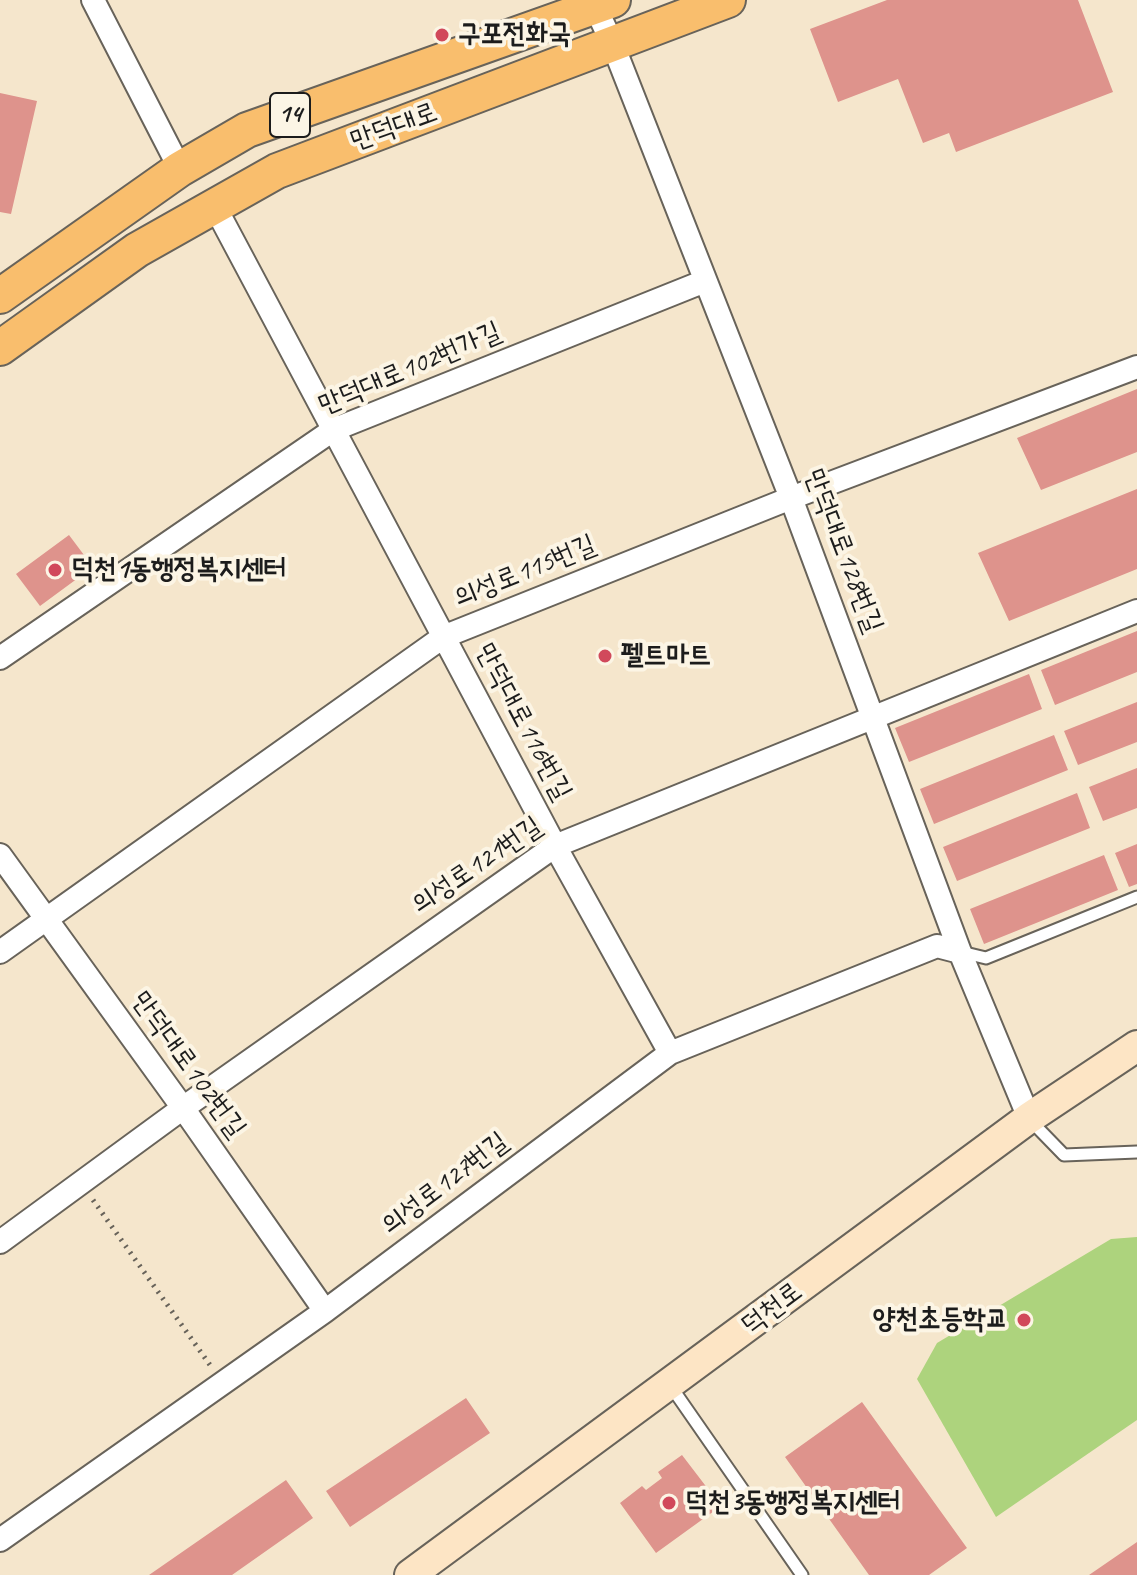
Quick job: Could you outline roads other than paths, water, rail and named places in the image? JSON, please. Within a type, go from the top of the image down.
[{"type":"main road","name":"만덕대로","points":[[0,348],[137,250],[277,171],[728,0]]},
{"type":"main road","name":"만덕대로","points":[[0,296],[180,169],[247,130],[600,2]]},
{"type":"main road","name":"덕천로","points":[[410,1575],[1029,1118],[1137,1046]]},
{"type":"street","points":[[93,0],[180,169]]},
{"type":"street","name":"만덕대로128번길","points":[[600,2],[613,45],[874,716],[960,952],[1029,1118]]},
{"type":"street","name":"만덕대로116번길","points":[[214,205],[555,846],[670,1053]]},
{"type":"street","name":"만덕대로102번가길","points":[[0,658],[333,430],[705,281]]},
{"type":"street","name":"의성로115번길","points":[[0,952],[443,637],[791,498],[1137,367]]},
{"type":"street","name":"의성로121번길","points":[[0,1242],[183,1108],[555,846],[1137,611]]},
{"type":"street","name":"만덕대로102번길","points":[[0,855],[325,1311]]},
{"type":"street","name":"의성로127번길","points":[[0,1540],[325,1311],[670,1053],[937,946],[960,952]]},
{"type":"lane","points":[[960,952],[986,958],[1137,897]]},
{"type":"lane","points":[[1029,1118],[1064,1155],[1137,1152]]},
{"type":"lane","points":[[670,1385],[802,1575]]},
{"type":"place","name":"구포전화국","points":[[442,35]]},
{"type":"place","name":"덕천1동행정복지센터","points":[[55,570]]},
{"type":"place","name":"펠트마트","points":[[605,656]]},
{"type":"place","name":"양천초등학교","points":[[1024,1320]]},
{"type":"place","name":"덕천3동행정복지센터","points":[[669,1503]]}]
